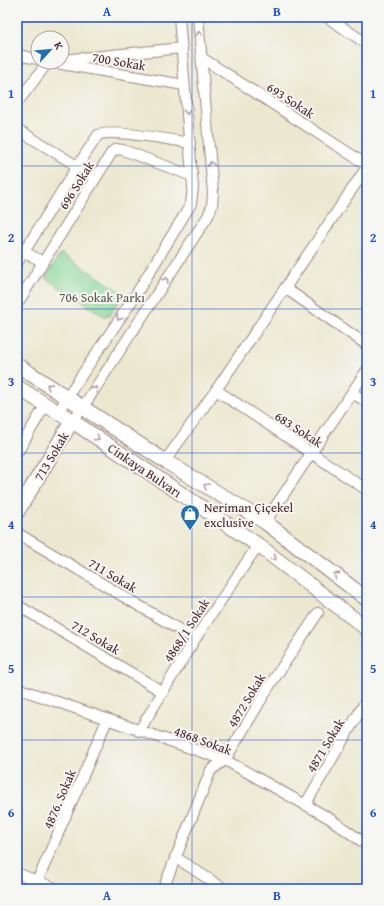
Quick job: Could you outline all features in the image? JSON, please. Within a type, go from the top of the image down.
[{"type":"main road","name":"Cinkaya Bulvarı","points":[[17,365],[165,461],[264,522],[367,599]]},
{"type":"main road","name":"Cinkaya Bulvarı","points":[[17,387],[72,421],[258,545],[367,629]]},
{"type":"main road","name":"713 Sokak","points":[[17,512],[72,421]]},
{"type":"street","points":[[58,413],[67,397],[135,296],[191,204],[193,196],[190,143],[179,17]]},
{"type":"street","points":[[72,421],[83,407],[208,216],[212,206],[213,193],[198,17]]},
{"type":"street","points":[[327,17],[367,44]]},
{"type":"street","name":"700 Sokak","points":[[70,59],[182,48]]},
{"type":"street","points":[[17,55],[30,58]]},
{"type":"street","name":"693 Sokak","points":[[202,58],[367,166]]},
{"type":"street","name":"700 Sokak","points":[[70,66],[184,85]]},
{"type":"street","points":[[17,103],[43,70]]},
{"type":"street","points":[[17,129],[95,177]]},
{"type":"street","name":"696 Sokak","points":[[17,263],[21,250],[98,135],[102,133],[117,133],[190,143]]},
{"type":"street","name":"696 Sokak","points":[[17,304],[95,177],[108,157],[116,150],[123,150],[192,176]]},
{"type":"street","points":[[165,461],[216,390],[367,166]]},
{"type":"street","points":[[21,250],[43,262]]},
{"type":"street","points":[[285,288],[367,345]]},
{"type":"street","points":[[264,522],[367,370]]},
{"type":"street","name":"683 Sokak","points":[[216,390],[367,490]]},
{"type":"street","points":[[352,393],[367,402]]},
{"type":"street","points":[[17,453],[46,404]]},
{"type":"street","name":"711 Sokak","points":[[17,533],[195,639]]},
{"type":"street","name":"4868/1 Sokak","points":[[140,731],[195,639],[258,545]]},
{"type":"street","name":"712 Sokak","points":[[17,605],[162,692]]},
{"type":"street","name":"4872 Sokak","points":[[163,889],[210,770],[225,760],[270,685],[318,613]]},
{"type":"street","name":"4868 Sokak","points":[[17,688],[225,760],[330,818],[367,845]]},
{"type":"street","name":"4871 Sokak","points":[[305,805],[367,699]]},
{"type":"street","name":"4876. Sokak","points":[[36,885],[107,720]]},
{"type":"street","points":[[175,857],[224,889]]},
{"type":"street","points":[[17,872],[36,885],[57,889]]},
{"type":"green space","name":"706 Sokak Parkı","points":[[61,253],[124,294],[110,315],[104,316],[45,278]]},
{"type":"place","name":"Neriman Çiçekel exclusive","points":[[190,531]]}]
